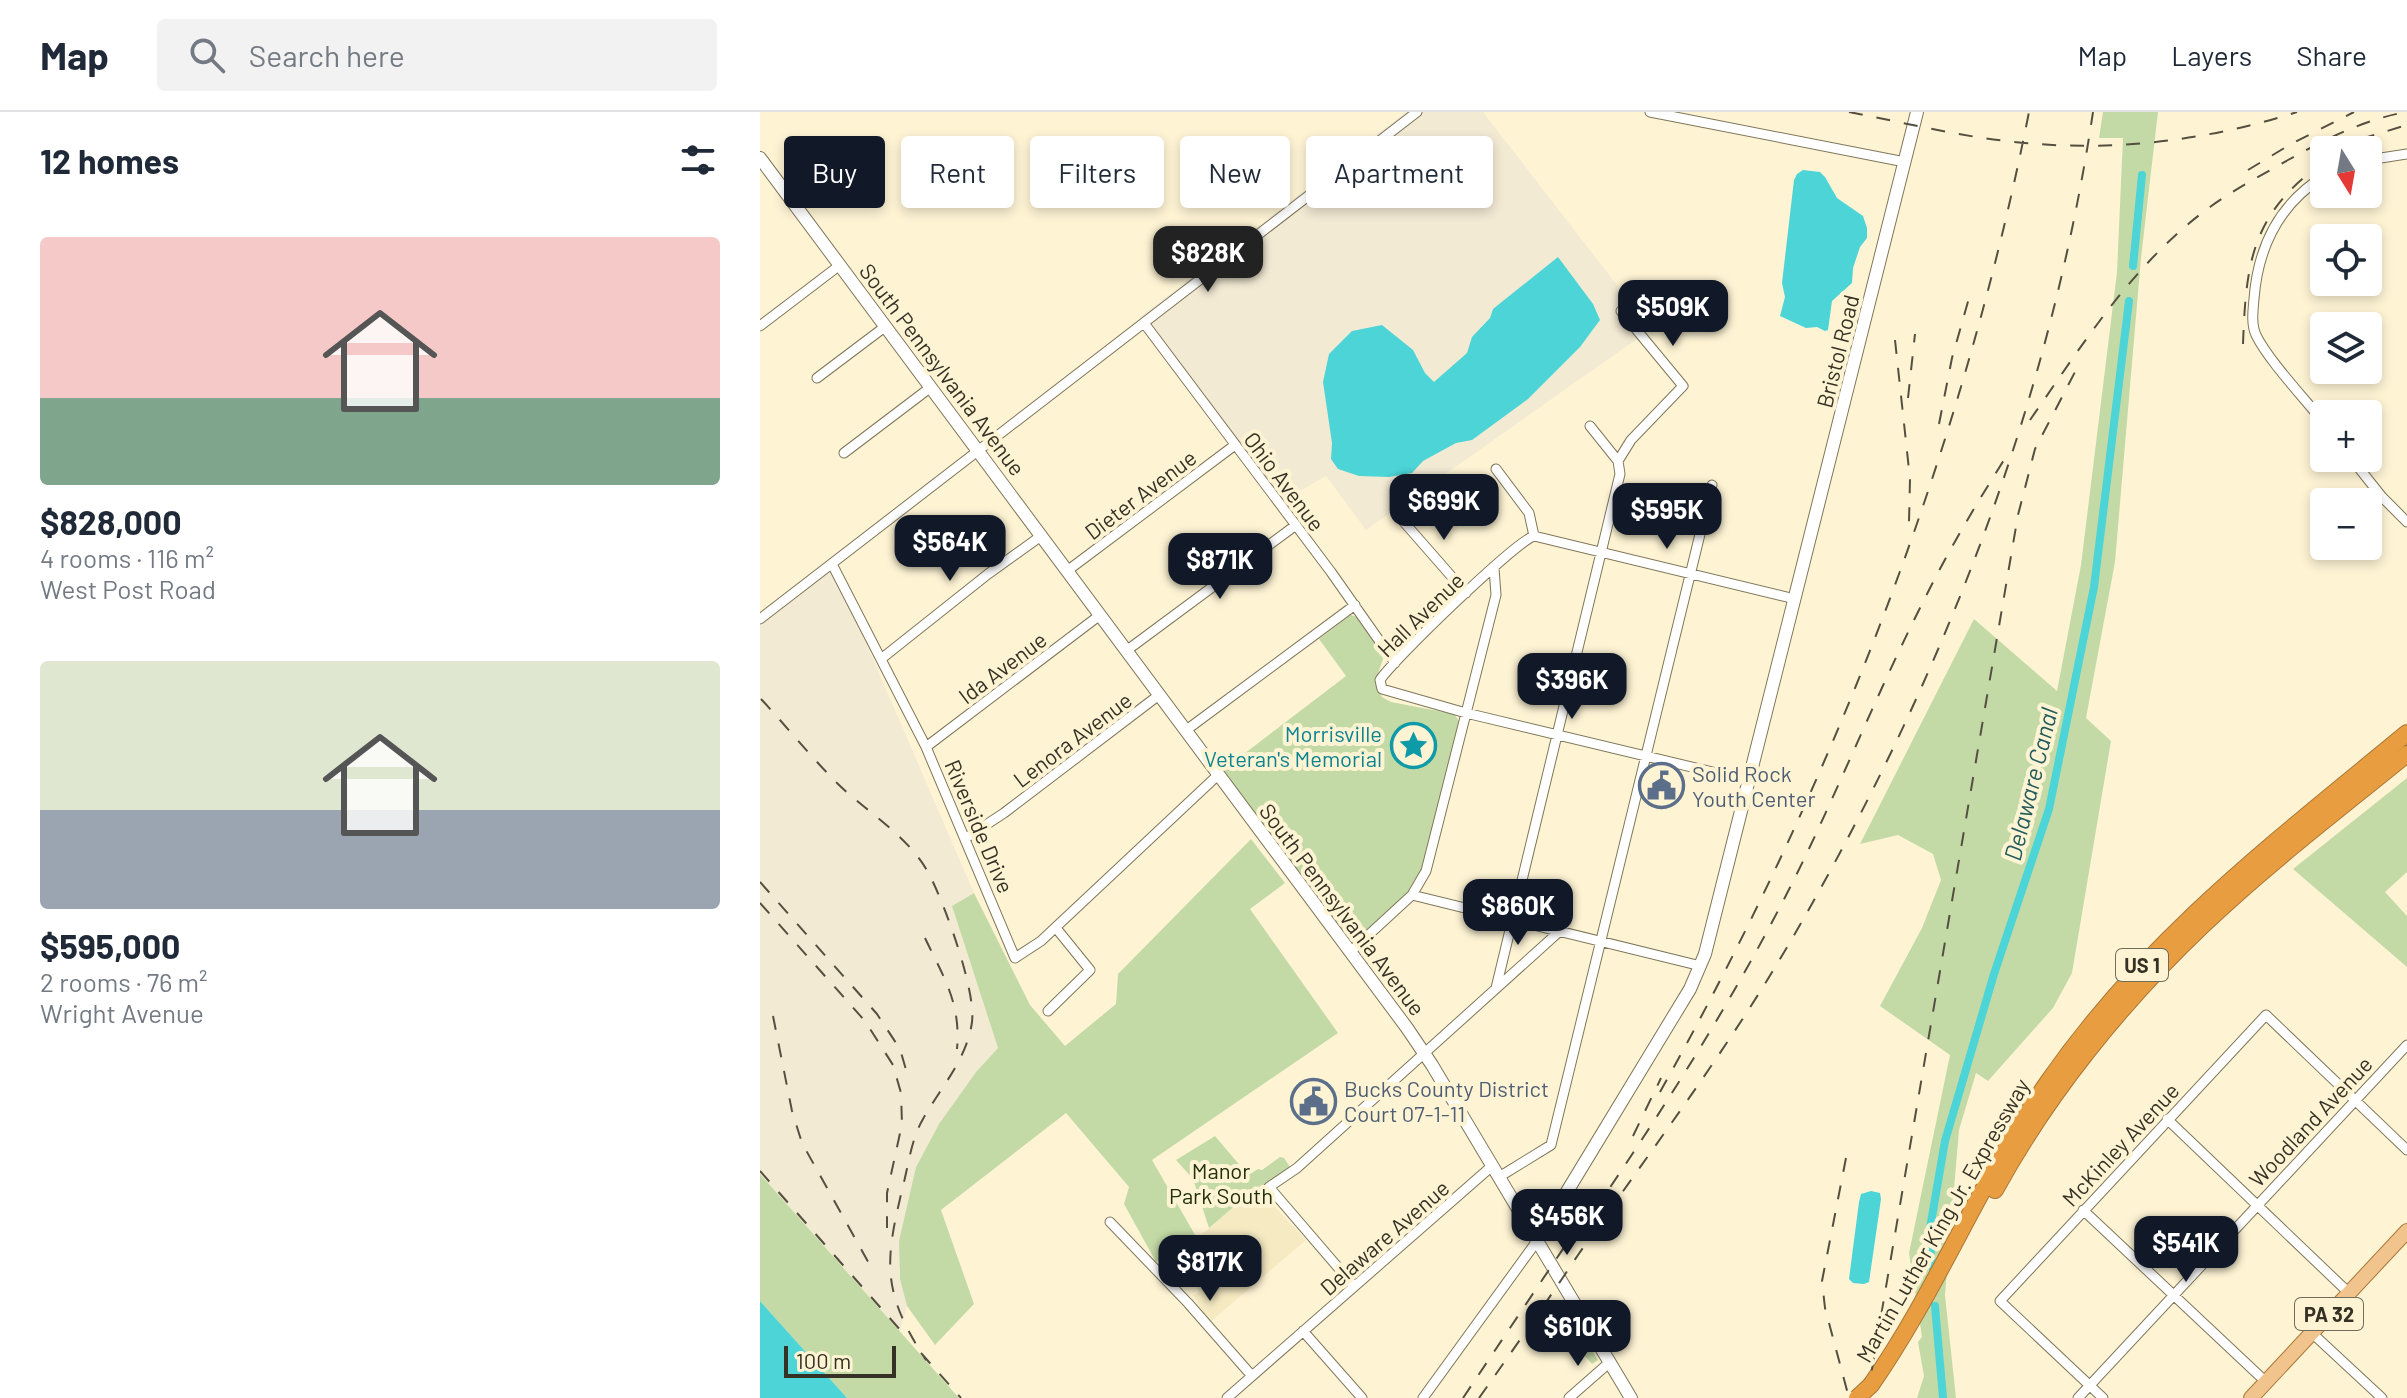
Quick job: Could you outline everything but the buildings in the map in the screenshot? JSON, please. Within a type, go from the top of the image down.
[{"type":"highway","name":"Martin Luther King Jr. Expressway","points":[[1952,1259],[2032,1106],[2115,995],[2171,935],[2221,888],[2407,733]]},
{"type":"highway","name":"Martin Luther King Jr. Expressway","points":[[1866,1395],[2036,1125],[2092,1047],[2144,985],[2231,900],[2407,754]]},
{"type":"main road","name":"Bristol Road","points":[[1537,1241],[1701,966],[1917,112]]},
{"type":"main road","name":"South Pennsylvania Avenue","points":[[760,158],[1424,1055],[1631,1398]]},
{"type":"main road","name":"PA 32","points":[[2251,1398],[2407,1231]]},
{"type":"street","points":[[760,619],[1417,112]]},
{"type":"street","points":[[1650,112],[1905,162]]},
{"type":"street","points":[[2382,158],[2407,154]]},
{"type":"street","points":[[2310,187],[2291,202],[2269,234],[2257,272],[2253,317],[2259,340],[2310,405]]},
{"type":"street","points":[[760,326],[840,265]]},
{"type":"street","points":[[1618,461],[1631,440],[1682,387],[1621,311]]},
{"type":"street","name":"Ohio Avenue","points":[[1144,323],[1395,663]]},
{"type":"street","points":[[817,378],[886,326]]},
{"type":"street","points":[[844,453],[931,387]]},
{"type":"street","points":[[1496,988],[1620,474],[1618,461],[1590,426]]},
{"type":"street","name":"Dieter Avenue","points":[[1067,571],[1235,445]]},
{"type":"street","points":[[1496,469],[1529,513],[1534,536],[1795,599]]},
{"type":"street","points":[[2362,472],[2407,522]]},
{"type":"street","name":"Delaware Avenue","points":[[1227,1398],[1354,1286],[1496,1171],[1551,1145],[1712,485]]},
{"type":"street","points":[[1396,513],[1466,593]]},
{"type":"street","points":[[1126,651],[1296,525]]},
{"type":"street","points":[[881,659],[1041,536]]},
{"type":"street","name":"Hall Avenue","points":[[1466,713],[1386,692],[1380,686],[1380,680],[1466,593],[1527,538],[1534,536]]},
{"type":"street","name":"Riverside Drive","points":[[832,564],[926,747],[1015,958],[1033,949],[1056,928]]},
{"type":"street","points":[[1350,952],[1412,895],[1426,871],[1496,595],[1494,568]]},
{"type":"street","points":[[1185,731],[1355,605]]},
{"type":"street","name":"Ida Avenue","points":[[926,747],[1100,615]]},
{"type":"street","name":"Lenora Avenue","points":[[966,838],[1004,813],[1159,695]]},
{"type":"street","points":[[1466,713],[1750,781]]},
{"type":"street","points":[[1048,1011],[1090,970],[1056,928],[1218,775]]},
{"type":"street","points":[[1412,895],[1701,966]]},
{"type":"street","points":[[1354,1286],[1269,1187],[1297,1168],[1561,930]]},
{"type":"street","name":"McKinley Avenue","points":[[2090,1385],[2000,1301],[2167,1119],[2266,1015],[2354,1100]]},
{"type":"street","name":"Woodland Avenue","points":[[2078,1398],[2407,1045]]},
{"type":"street","points":[[2354,1100],[2407,1150]]},
{"type":"street","points":[[2167,1119],[2349,1293]]},
{"type":"street","points":[[2083,1210],[2266,1382]]},
{"type":"street","points":[[1110,1222],[1252,1376]]},
{"type":"street","points":[[1423,1398],[1537,1241]]},
{"type":"street","points":[[1303,1331],[1362,1398]]},
{"type":"street","points":[[2312,1333],[2382,1398]]},
{"type":"street","points":[[1569,1398],[1610,1362]]},
{"type":"street","points":[[2090,1385],[2103,1398]]},
{"type":"shaded area","points":[[1406,112],[1483,112],[1651,329],[1366,530],[1326,476],[1279,503],[1139,318],[1282,208],[1290,208],[1290,201],[1306,189],[1306,208],[1493,208],[1493,136],[1375,136]]},
{"type":"shaded area","points":[[832,564],[974,893],[952,906],[998,1048],[976,1072],[939,1124],[916,1167],[899,1271],[907,1306],[900,1331],[760,1174],[760,619]]},
{"type":"shaded area","points":[[1257,1188],[1306,1240],[1209,1323],[1193,1295],[1200,1292],[1184,1267],[1190,1261],[1181,1252]]},
{"type":"green space","points":[[2103,112],[2158,112],[2141,258],[2115,562],[2086,718],[2111,741],[2072,973],[2053,1008],[1988,1081],[1976,1073],[1959,1130],[1945,1295],[1956,1398],[1917,1398],[1924,1376],[1918,1342],[1922,1337],[1909,1253],[1950,1055],[1880,1006],[1922,928],[1941,880],[1933,854],[1898,835],[1860,844],[1974,619],[2057,691],[2081,565],[2117,272],[2123,138],[2099,138]]},
{"type":"green space","points":[[1351,615],[1357,617],[1381,649],[1383,659],[1375,683],[1382,697],[1391,702],[1454,714],[1459,721],[1424,864],[1418,877],[1393,908],[1351,944],[1223,770],[1346,676],[1319,639]]},
{"type":"green space","points":[[2407,778],[2407,872],[2385,892],[2407,916],[2407,967],[2293,869]]},
{"type":"green space","points":[[1251,839],[1285,883],[1250,909],[1338,1033],[1152,1160],[1198,1240],[1181,1252],[1156,1262],[1124,1204],[1129,1187],[1066,1113],[941,1210],[974,1304],[935,1345],[907,1306],[900,1279],[899,1241],[916,1167],[939,1124],[976,1072],[998,1048],[952,906],[974,893],[1030,1005],[1065,1046],[1116,1004],[1118,974]]},
{"type":"green space","name":"Manor Park South","points":[[1215,1136],[1248,1175],[1262,1170],[1280,1157],[1290,1167],[1260,1192],[1256,1188],[1209,1228],[1193,1179],[1176,1160]]},
{"type":"green space","points":[[760,1174],[959,1398],[847,1398],[760,1301]]},
{"type":"green space","points":[[1562,1301],[1598,1360],[1592,1364],[1562,1330],[1546,1320]]},
{"type":"water","points":[[1803,170],[1820,172],[1837,198],[1863,216],[1867,228],[1867,238],[1860,247],[1853,268],[1852,283],[1832,301],[1828,330],[1825,331],[1817,327],[1806,328],[1780,316],[1785,297],[1782,283],[1794,180]]},
{"type":"water","points":[[1558,257],[1593,304],[1600,320],[1580,347],[1528,399],[1472,440],[1456,443],[1423,461],[1412,473],[1389,477],[1359,476],[1338,469],[1331,459],[1332,443],[1323,382],[1329,354],[1352,331],[1382,325],[1413,350],[1425,373],[1434,382],[1467,353],[1472,337],[1490,318],[1493,309]]},
{"type":"water","points":[[1871,1191],[1880,1193],[1881,1199],[1869,1282],[1853,1283],[1849,1279],[1859,1202],[1861,1194]]},
{"type":"water","points":[[760,1301],[847,1398],[760,1398]]},
{"type":"waterway","name":"Delaware Canal","points":[[2133,266],[2142,175]]},
{"type":"waterway","name":"Delaware Canal","points":[[1932,1267],[1929,1234],[1945,1141],[1994,974],[2049,809],[2094,587],[2129,301]]},
{"type":"waterway","name":"Delaware Canal","points":[[1935,1306],[1943,1398]]},
{"type":"railway","points":[[1849,112],[1986,138],[2080,146],[2190,138],[2297,112]]},
{"type":"railway","points":[[1660,1092],[1780,859],[1834,739],[1883,617],[1967,367],[2001,240],[2029,112]]},
{"type":"railway","points":[[1479,1398],[1743,1019],[1847,840],[1897,741],[1942,641],[2018,434],[2049,329],[2074,221],[2093,112]]},
{"type":"railway","points":[[2248,170],[2354,112]]},
{"type":"railway","points":[[2030,420],[2111,306],[2157,253],[2183,229],[2229,194],[2316,145],[2360,125],[2406,112]]},
{"type":"railway","points":[[2370,136],[2407,125]]},
{"type":"railway","points":[[2243,344],[2247,288],[2258,241],[2281,200],[2310,173]]},
{"type":"railway","points":[[1939,424],[1952,358],[1969,298]]},
{"type":"railway","points":[[1908,398],[1915,334]]},
{"type":"railway","points":[[1895,340],[1910,479],[1909,522]]},
{"type":"railway","points":[[1867,1398],[2018,515],[2035,449],[2075,372]]},
{"type":"railway","points":[[1579,1233],[1670,1095],[1755,953],[1806,855],[1932,584],[2004,460]]},
{"type":"railway","points":[[761,699],[838,784],[901,839],[923,864],[944,909],[965,971],[972,1008],[969,1035],[959,1061],[916,1134],[890,1254],[894,1293],[900,1314],[926,1360]]},
{"type":"railway","points":[[760,882],[877,1014],[900,1049],[909,1080]]},
{"type":"railway","points":[[760,903],[865,1021],[893,1065],[901,1093],[902,1124],[887,1193],[887,1228]]},
{"type":"railway","points":[[925,938],[954,1004],[957,1049]]},
{"type":"railway","points":[[773,1016],[792,1111],[802,1143],[871,1267]]},
{"type":"railway","points":[[1633,1136],[1661,1078]]},
{"type":"railway","points":[[1846,1158],[1822,1281],[1825,1308],[1849,1398]]},
{"type":"railway","points":[[760,1171],[902,1332]]},
{"type":"railway","points":[[1463,1398],[1581,1222]]},
{"type":"railway","points":[[921,1353],[961,1398]]},
{"type":"place","name":"Morrisville Veteran's Memorial","points":[[1413,746]]},
{"type":"place","name":"Solid Rock Youth Center","points":[[1661,786]]},
{"type":"place","name":"Bucks County District Court 07-1-11","points":[[1313,1101]]}]
